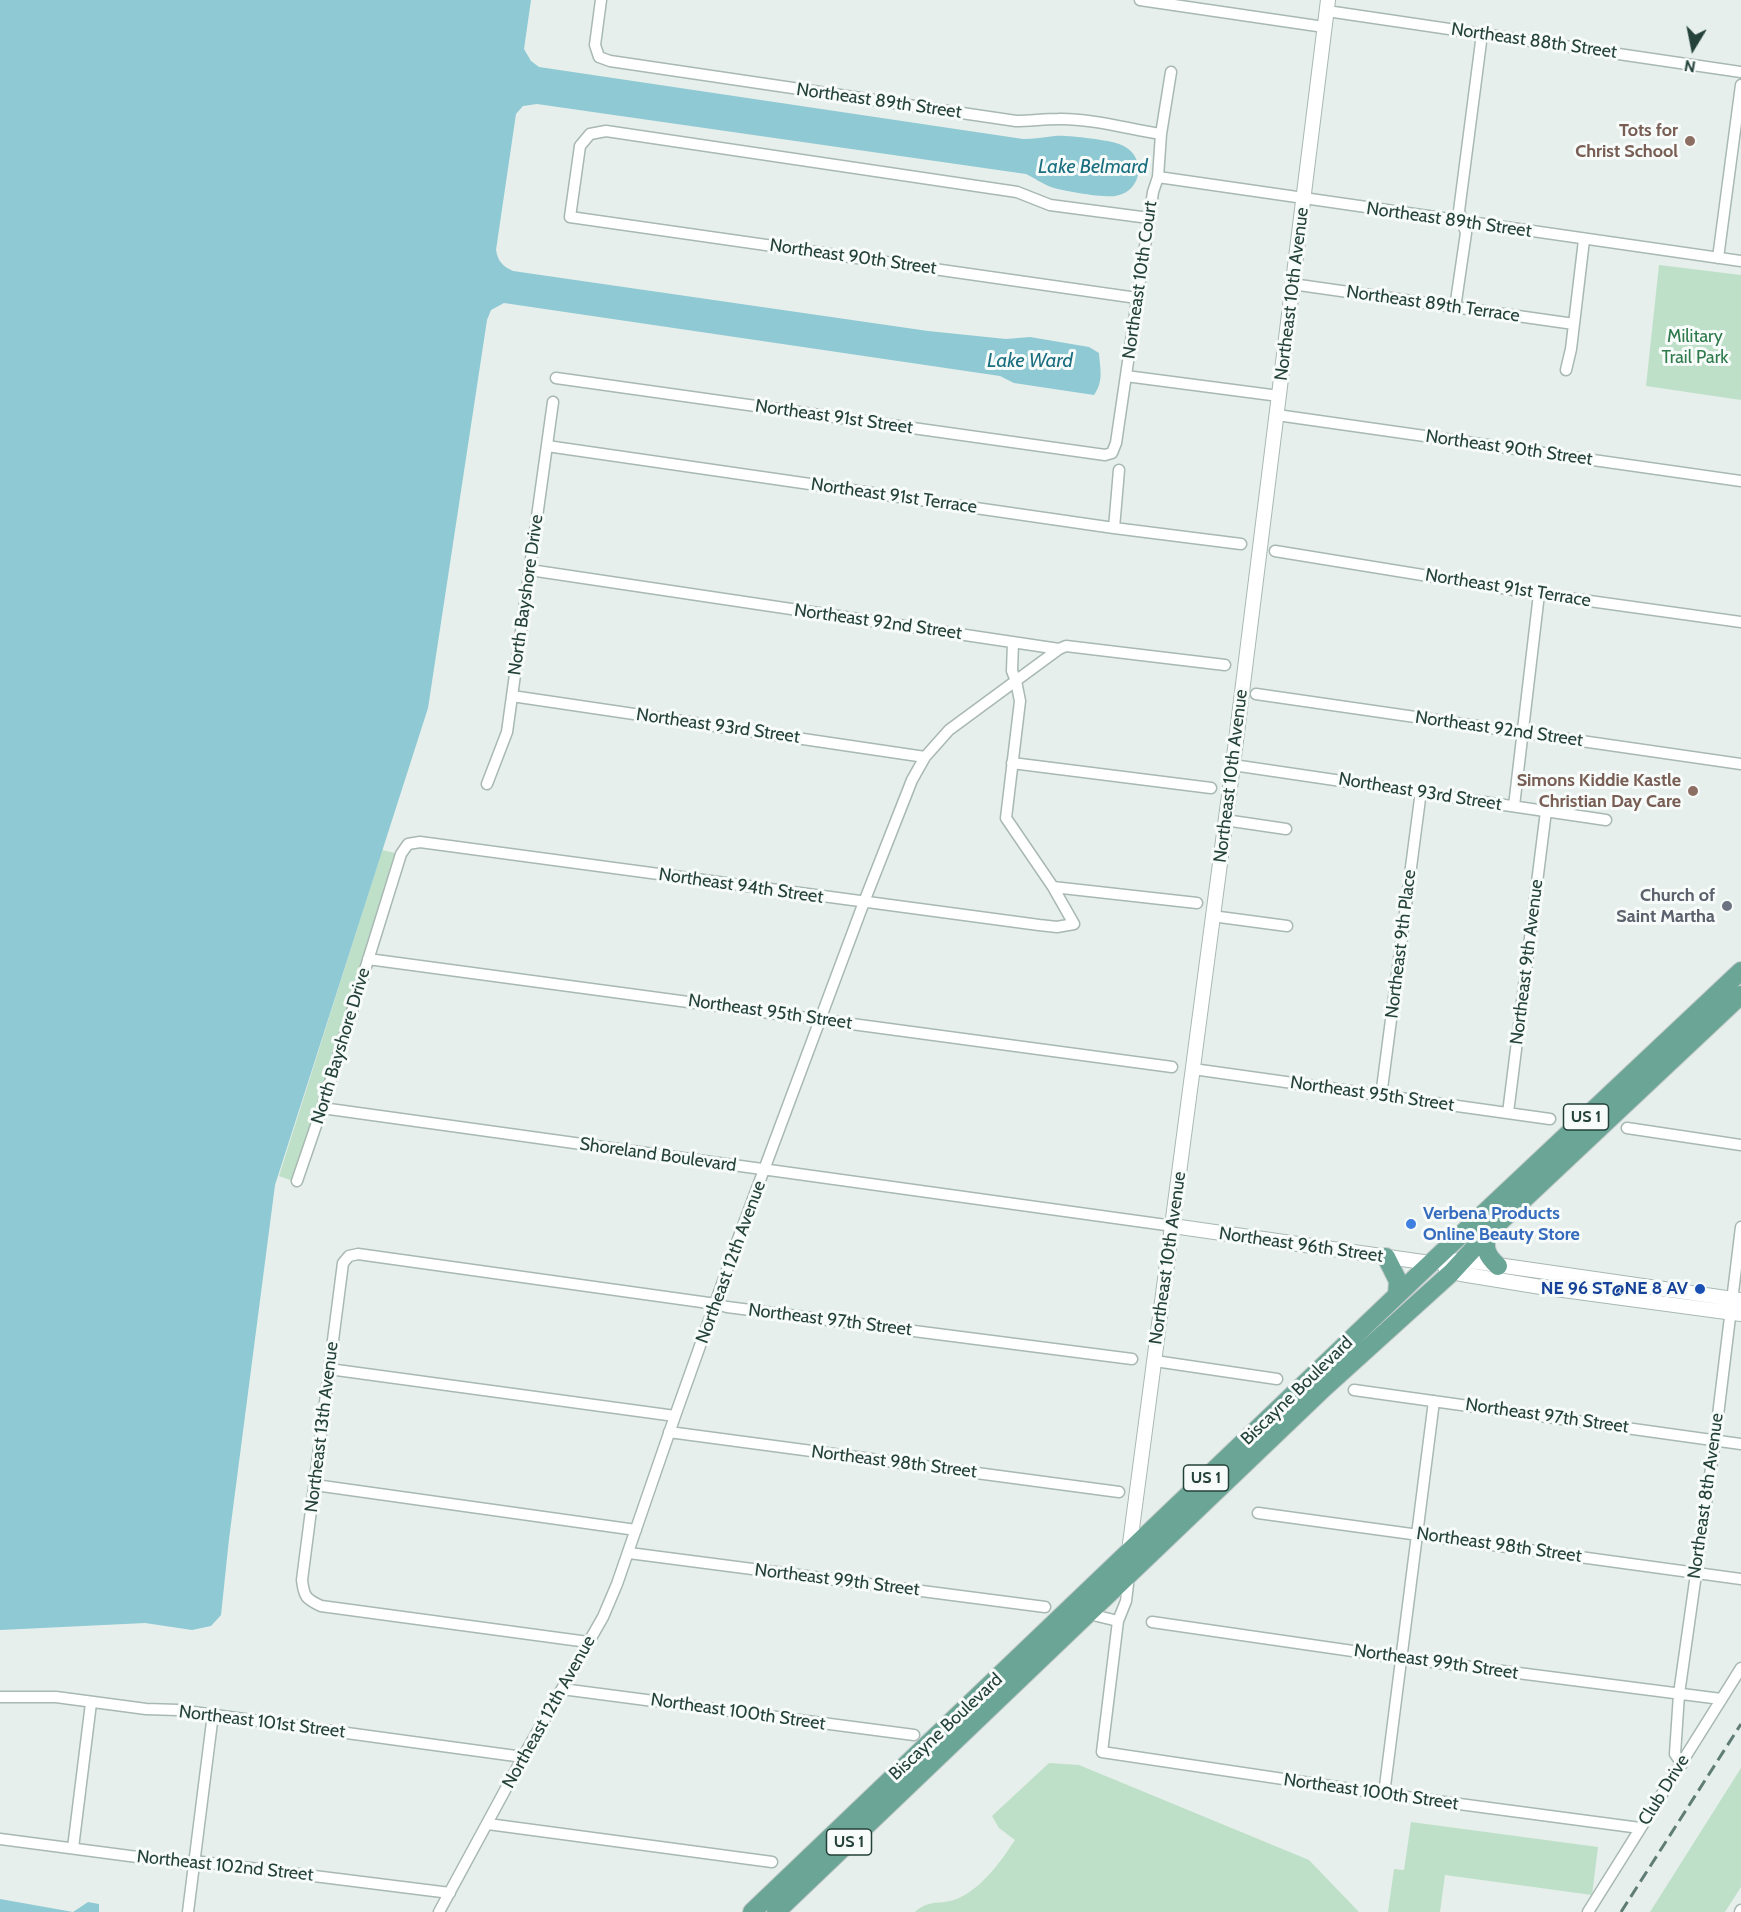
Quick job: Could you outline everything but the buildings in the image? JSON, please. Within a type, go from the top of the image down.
[{"type":"main road","name":"Biscayne Boulevard","points":[[776,1912],[1129,1551],[1430,1263],[1741,971]]},
{"type":"main road","name":"Biscayne Boulevard","points":[[752,1912],[1089,1614],[1741,995]]},
{"type":"main road","points":[[1662,1068],[1672,1050],[1673,1035]]},
{"type":"main road","points":[[1488,1233],[1485,1248],[1488,1258],[1498,1266]]},
{"type":"main road","points":[[1386,1257],[1398,1281],[1397,1295]]},
{"type":"street","name":"Northeast 89th Street","points":[[601,0],[595,45],[599,57],[610,61],[1016,121],[1066,119],[1161,134]]},
{"type":"street","points":[[1140,0],[1324,27]]},
{"type":"street","name":"Northeast 10th Avenue","points":[[1129,1551],[1233,765],[1327,6]]},
{"type":"street","name":"Northeast 88th Street","points":[[1327,6],[1482,34],[1741,72]]},
{"type":"street","points":[[1455,308],[1466,233],[1459,211],[1482,34]]},
{"type":"street","name":"Northeast 10th Court","points":[[1112,453],[1126,376],[1153,192],[1158,177],[1161,134],[1171,72]]},
{"type":"street","points":[[1718,258],[1741,85]]},
{"type":"street","name":"Northeast 90th Street","points":[[1137,298],[570,217],[580,146],[590,134],[606,131],[1017,192],[1050,205],[1149,218]]},
{"type":"street","name":"Northeast 89th Street","points":[[1158,177],[1741,261]]},
{"type":"street","points":[[1566,370],[1584,240]]},
{"type":"street","name":"Northeast 89th Terrace","points":[[1292,284],[1574,324]]},
{"type":"street","points":[[1126,376],[1279,396]]},
{"type":"street","name":"Northeast 91st Street","points":[[556,378],[1105,455],[1112,453]]},
{"type":"street","name":"North Bayshore Drive","points":[[487,784],[507,732],[553,402]]},
{"type":"street","name":"Northeast 90th Street","points":[[1277,415],[1741,481]]},
{"type":"street","name":"Northeast 91st Terrace","points":[[547,446],[1113,528],[1241,544]]},
{"type":"street","points":[[1113,528],[1119,470]]},
{"type":"street","name":"Northeast 91st Terrace","points":[[1275,551],[1539,594],[1741,622]]},
{"type":"street","name":"Northeast 92nd Street","points":[[530,570],[1059,649],[1066,646],[1225,665]]},
{"type":"street","points":[[1514,806],[1539,594]]},
{"type":"street","points":[[1013,642],[1012,671],[1017,681],[1020,701],[1006,818],[1053,887],[1197,903]]},
{"type":"street","name":"Northeast 12th Avenue","points":[[439,1912],[608,1606],[629,1553],[669,1432],[765,1170],[864,902],[912,780],[925,757],[949,730],[1059,649]]},
{"type":"street","name":"Northeast 92nd Street","points":[[1256,694],[1741,764]]},
{"type":"street","name":"Northeast 93rd Street","points":[[512,696],[925,757]]},
{"type":"street","points":[[1012,764],[1211,788]]},
{"type":"street","name":"Northeast 93rd Street","points":[[1233,765],[1606,820]]},
{"type":"street","name":"Northeast 9th Place","points":[[1381,1096],[1421,791]]},
{"type":"street","name":"Northeast 9th Avenue","points":[[1508,1113],[1546,811]]},
{"type":"street","points":[[1225,820],[1286,829]]},
{"type":"street","name":"Northeast 94th Street","points":[[408,844],[420,842],[1056,927],[1074,924],[1053,887]]},
{"type":"street","name":"North Bayshore Drive","points":[[297,1181],[401,854],[408,844]]},
{"type":"street","points":[[1212,915],[1287,926]]},
{"type":"street","name":"Northeast 95th Street","points":[[368,959],[1172,1066]]},
{"type":"street","name":"Northeast 95th Street","points":[[1193,1069],[1550,1119]]},
{"type":"street","name":"Shoreland Boulevard","points":[[322,1108],[1173,1226]]},
{"type":"street","points":[[1627,1128],[1741,1145]]},
{"type":"street","name":"Northeast 96th Street","points":[[1173,1226],[1736,1306]]},
{"type":"street","name":"Northeast 8th Avenue","points":[[1682,1764],[1675,1754],[1679,1694],[1695,1572],[1736,1306],[1741,1227]]},
{"type":"street","name":"Northeast 97th Street","points":[[349,1256],[358,1254],[727,1307],[1132,1359]]},
{"type":"street","name":"Northeast 13th Avenue","points":[[349,1256],[343,1263],[302,1580],[303,1590],[308,1599],[321,1606],[588,1642]]},
{"type":"street","name":"Northeast 96th Street","points":[[1457,1267],[1498,1266],[1736,1306]]},
{"type":"street","points":[[1155,1361],[1277,1379]]},
{"type":"street","points":[[329,1369],[675,1416]]},
{"type":"street","name":"Northeast 97th Street","points":[[1354,1390],[1741,1444]]},
{"type":"street","points":[[1384,1794],[1434,1401]]},
{"type":"street","name":"Northeast 98th Street","points":[[669,1432],[1119,1492]]},
{"type":"street","points":[[315,1485],[636,1530]]},
{"type":"street","name":"Northeast 98th Street","points":[[1258,1513],[1741,1579]]},
{"type":"street","name":"Northeast 99th Street","points":[[629,1553],[1045,1607]]},
{"type":"street","points":[[1089,1614],[1118,1621],[1126,1601],[1129,1575]]},
{"type":"street","name":"Northeast 100th Street","points":[[1118,1621],[1102,1752],[1384,1794],[1640,1828]]},
{"type":"street","name":"Northeast 99th Street","points":[[1152,1622],[1401,1658],[1721,1699]]},
{"type":"street","name":"Club Drive","points":[[1588,1912],[1741,1668]]},
{"type":"street","name":"Northeast 100th Street","points":[[562,1689],[914,1735]]},
{"type":"street","name":"Northeast 101st Street","points":[[0,1697],[56,1697],[91,1703],[213,1714],[523,1757]]},
{"type":"street","points":[[73,1848],[91,1703]]},
{"type":"street","points":[[188,1912],[213,1714]]},
{"type":"street","points":[[488,1824],[772,1862]]},
{"type":"street","name":"Northeast 102nd Street","points":[[0,1839],[183,1863],[194,1861],[450,1893]]},
{"type":"green space","name":"Military Trail Park","points":[[1659,265],[1741,275],[1741,400],[1646,386]]},
{"type":"green space","points":[[382,850],[395,853],[293,1181],[279,1176]]},
{"type":"green space","points":[[1049,1763],[1079,1765],[1309,1860],[1359,1912],[915,1912],[926,1905],[959,1898],[991,1873],[1015,1840],[999,1828],[992,1816]]},
{"type":"green space","points":[[1741,1768],[1741,1887],[1725,1912],[1650,1912]]},
{"type":"green space","points":[[1411,1822],[1598,1847],[1592,1895],[1445,1875],[1440,1912],[1388,1912],[1394,1869],[1404,1870]]},
{"type":"water","points":[[0,0],[531,0],[524,49],[531,61],[539,67],[1023,139],[1061,136],[1097,139],[1119,144],[1128,149],[1138,163],[1136,180],[1132,187],[1125,193],[1115,196],[1102,196],[1051,187],[1026,174],[537,104],[523,106],[516,114],[496,250],[501,263],[513,271],[928,331],[1006,339],[1030,337],[1089,347],[1099,353],[1100,380],[1094,395],[1014,383],[1000,376],[504,303],[491,310],[487,320],[428,708],[275,1185],[221,1615],[211,1626],[192,1630],[145,1623],[0,1630]]},
{"type":"water","points":[[0,1899],[73,1912],[0,1912]]},
{"type":"water","points":[[88,1902],[99,1904],[99,1912],[73,1912]]},
{"type":"railway","points":[[1621,1912],[1741,1724]]},
{"type":"place","name":"Tots for Christ School","points":[[1690,141]]},
{"type":"place","name":"Simons Kiddie Kastle Christian Day Care","points":[[1693,791]]},
{"type":"place","name":"Church of Saint Martha","points":[[1727,906]]},
{"type":"place","name":"Verbena Products Online Beauty Store","points":[[1411,1224]]},
{"type":"place","name":"NE 96 ST@NE 8 AV","points":[[1700,1289]]},
{"type":"water label","name":"Lake Belmard","points":[[1093,167]]},
{"type":"water label","name":"Lake Ward","points":[[1030,361]]}]
